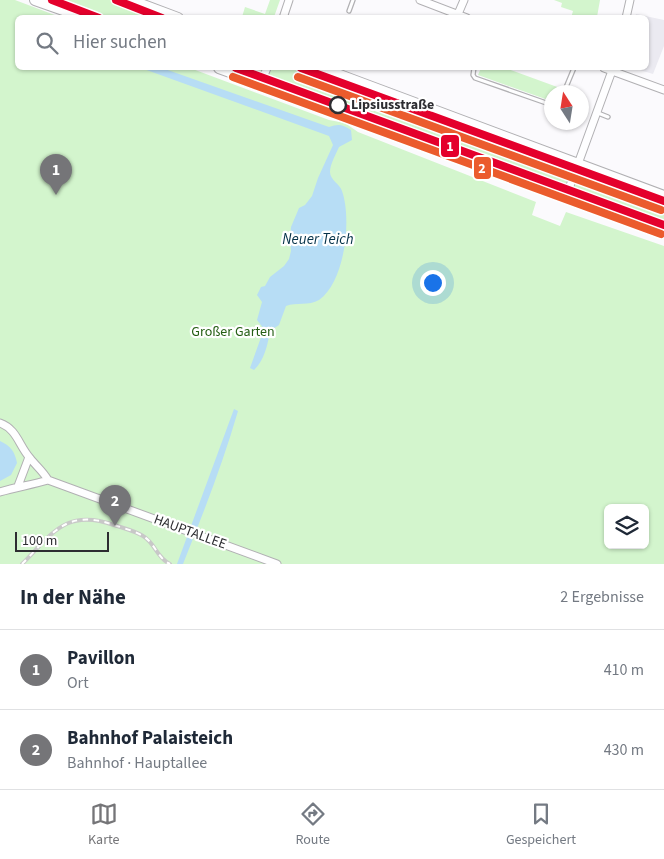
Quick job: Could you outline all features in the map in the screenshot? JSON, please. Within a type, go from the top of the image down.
[{"type":"main road","points":[[36,0],[78,15]]},
{"type":"main road","points":[[130,0],[170,15]]},
{"type":"main road","points":[[225,70],[664,230]]},
{"type":"main road","points":[[326,70],[664,196]]},
{"type":"street","points":[[284,15],[289,0]]},
{"type":"street","points":[[420,0],[458,14],[464,0]]},
{"type":"street","points":[[627,15],[630,0]]},
{"type":"street","points":[[261,83],[265,70]]},
{"type":"street","points":[[567,194],[613,70]]},
{"type":"street","points":[[615,70],[664,90]]},
{"type":"street","points":[[0,423],[12,430],[29,458],[40,468],[48,480],[0,492]]},
{"type":"street","points":[[18,486],[29,458]]},
{"type":"street","name":"HAUPTALLEE","points":[[48,480],[277,564]]},
{"type":"lane","points":[[349,12],[353,0]]},
{"type":"lane","points":[[474,70],[475,78],[544,102]]},
{"type":"lane","points":[[567,85],[573,70]]},
{"type":"lane","points":[[597,113],[608,117]]},
{"type":"shaded area","points":[[649,17],[664,20],[664,46],[653,74],[640,70],[649,70]]},
{"type":"green space","name":"Großer Garten","points":[[0,0],[15,0],[55,15],[15,15],[15,70],[195,70],[329,120],[345,123],[358,132],[536,202],[532,215],[560,226],[566,212],[664,246],[664,564],[0,564]]},
{"type":"green space","points":[[54,0],[122,0],[163,15],[95,15]]},
{"type":"green space","points":[[270,0],[280,0],[275,15],[243,15],[245,7],[265,14]]},
{"type":"green space","points":[[554,0],[600,0],[597,15],[572,15],[573,11],[561,7],[562,3]]},
{"type":"green space","points":[[238,70],[303,70],[354,88],[356,86],[664,199],[664,226],[347,110],[347,107],[257,73],[256,76]]},
{"type":"green space","points":[[480,70],[510,70],[552,85],[544,85],[544,99],[478,75]]},
{"type":"water","name":"Neuer Teich","points":[[147,70],[168,70],[329,127],[340,125],[351,130],[352,140],[339,147],[330,169],[330,175],[342,191],[346,217],[344,249],[335,279],[328,291],[319,300],[311,303],[286,306],[279,325],[270,331],[263,357],[254,370],[250,368],[264,329],[257,320],[262,302],[257,295],[261,287],[265,286],[270,277],[284,266],[289,259],[291,227],[299,208],[305,205],[312,196],[333,145],[329,136]]},
{"type":"water","points":[[234,409],[238,411],[226,450],[183,564],[177,564]]},
{"type":"water","points":[[0,441],[12,450],[17,463],[11,475],[0,481]]},
{"type":"railway","points":[[22,564],[62,526],[84,520],[98,521],[140,534],[170,564]]},
{"type":"transit line","name":"1","points":[[52,0],[91,15]]},
{"type":"transit line","name":"1","points":[[116,0],[154,15]]},
{"type":"transit line","name":"1","points":[[241,70],[664,225]]},
{"type":"transit line","name":"1","points":[[306,70],[664,201]]},
{"type":"tram line","name":"2","points":[[233,77],[661,234]]},
{"type":"tram line","name":"2","points":[[298,77],[661,210]]},
{"type":"place","name":"Lipsiusstraße","points":[[338,105]]},
{"type":"place","name":"Pavillon","points":[[56,195]]},
{"type":"place","name":"Bahnhof Palaisteich","points":[[115,526]]}]
